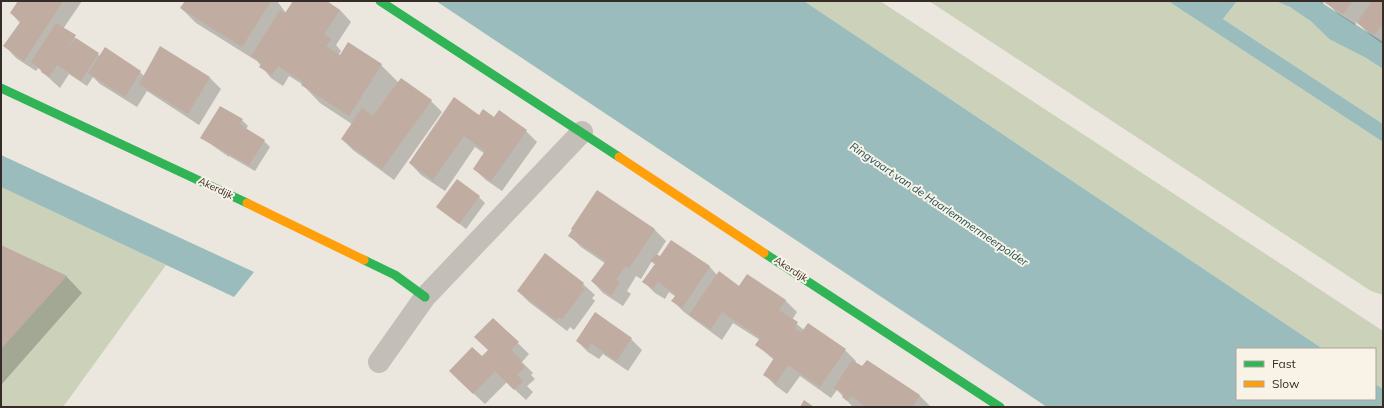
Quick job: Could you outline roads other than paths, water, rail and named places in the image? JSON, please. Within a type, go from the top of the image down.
[{"type":"street","name":"Akerdijk","points":[[380,1],[1000,407]]},
{"type":"street","name":"Akerdijk","points":[[1,88],[173,167],[395,275],[425,297]]},
{"type":"street","points":[[379,362],[425,297],[582,132]]},
{"type":"water","name":"Ringvaart van de Haarlemmermeerpolder","points":[[436,1],[804,1],[1322,348],[1236,348],[1236,400],[1376,400],[1376,385],[1383,389],[1383,407],[1047,407]]},
{"type":"water","points":[[1168,1],[1237,1],[1223,19],[1383,124],[1383,142]]},
{"type":"water","points":[[1275,1],[1319,1],[1383,42],[1383,69],[1366,58],[1329,39],[1312,22],[1290,7]]},
{"type":"water","points":[[1,155],[254,272],[234,297],[1,187]]}]
